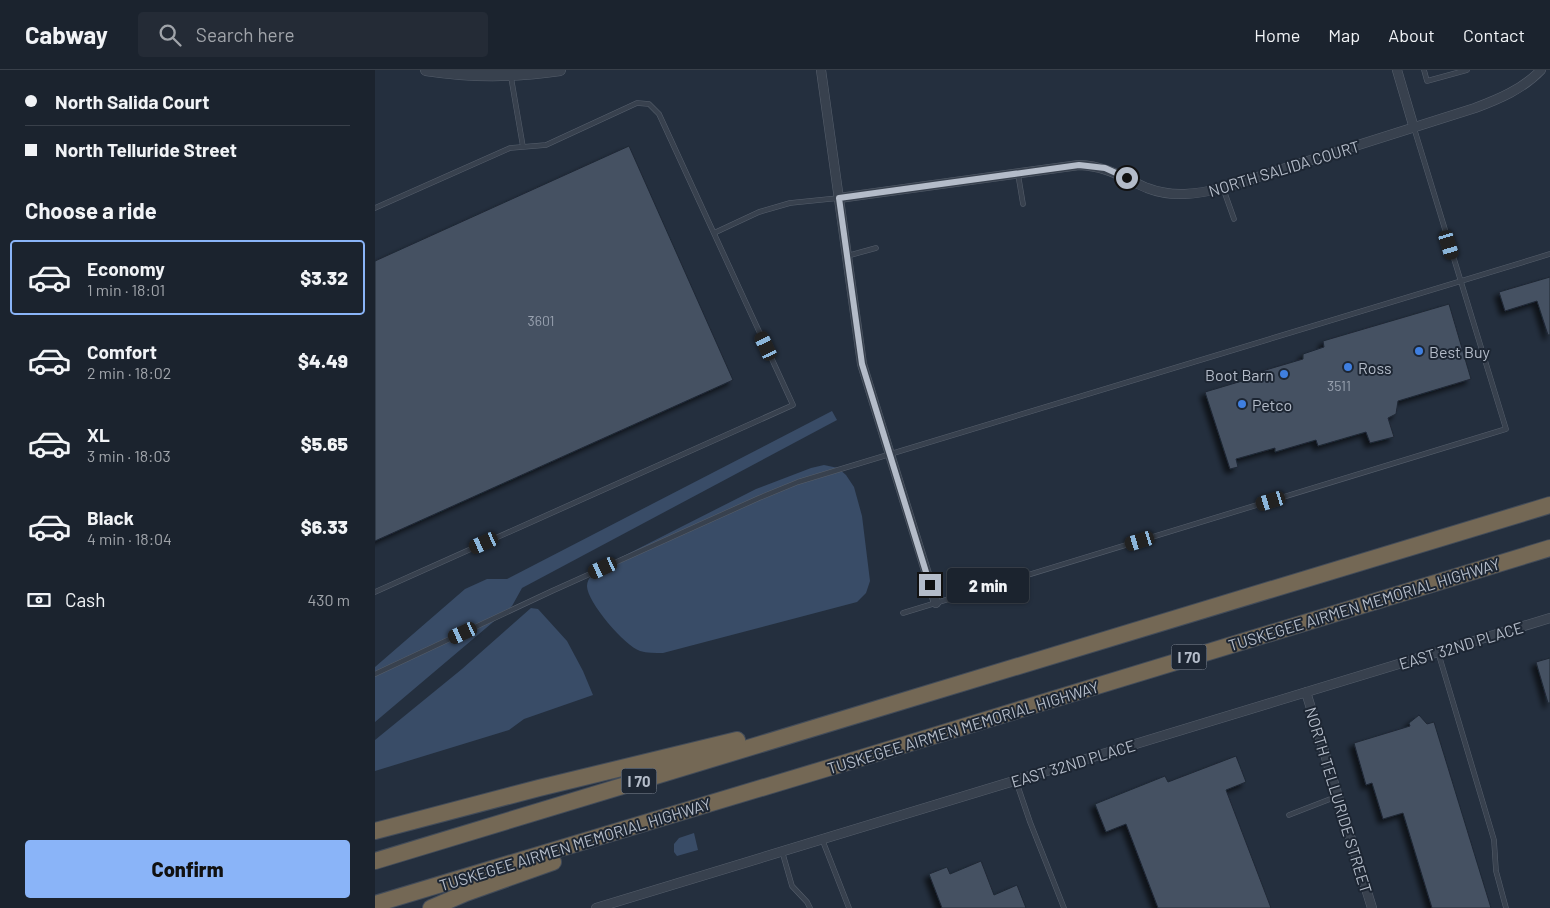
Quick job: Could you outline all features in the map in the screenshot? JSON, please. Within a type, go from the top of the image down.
[{"type":"highway","name":"I 70","points":[[375,861],[1550,505]]},
{"type":"highway","name":"TUSKEGEE AIRMEN MEMORIAL HIGHWAY","points":[[375,904],[1550,548]]},
{"type":"highway","points":[[375,831],[539,788],[902,700]]},
{"type":"highway","points":[[431,908],[466,893],[541,866],[828,768]]},
{"type":"street","points":[[425,70],[474,75],[511,76],[560,70]]},
{"type":"street","points":[[821,70],[862,364],[936,603]]},
{"type":"street","points":[[1397,70],[1414,128]]},
{"type":"street","name":"NORTH SALIDA COURT","points":[[839,198],[1072,165],[1091,165],[1116,173],[1148,188],[1172,194],[1186,195],[1223,188],[1414,128],[1499,98],[1518,89],[1541,70]]},
{"type":"street","name":"EAST 32ND PLACE","points":[[596,908],[1550,618]]},
{"type":"street","name":"NORTH TELLURIDE STREET","points":[[1306,692],[1373,908]]},
{"type":"lane","points":[[1424,70],[1427,81],[1467,70]]},
{"type":"lane","points":[[511,76],[523,147]]},
{"type":"lane","points":[[375,208],[510,148],[546,145],[637,103],[649,104],[659,114],[793,405],[375,592]]},
{"type":"lane","points":[[903,613],[1506,429],[1414,128]]},
{"type":"lane","points":[[1018,173],[1023,204]]},
{"type":"lane","points":[[1223,188],[1234,218]]},
{"type":"lane","points":[[714,233],[759,212],[790,203],[839,198]]},
{"type":"lane","points":[[847,256],[876,248]]},
{"type":"lane","points":[[375,674],[759,498],[798,482],[1550,254]]},
{"type":"lane","points":[[1438,652],[1494,840],[1496,871],[1506,908]]},
{"type":"lane","points":[[1015,780],[1064,908]]},
{"type":"lane","points":[[1289,815],[1337,796]]},
{"type":"lane","points":[[822,839],[849,908]]},
{"type":"lane","points":[[782,852],[792,886],[810,908]]},
{"type":"water","points":[[832,411],[837,420],[522,588],[512,606],[375,722],[375,667],[465,589],[487,579],[507,579]]},
{"type":"water","points":[[824,465],[838,468],[846,475],[854,487],[862,516],[870,581],[866,593],[857,602],[663,653],[651,653],[640,651],[625,641],[608,623],[593,602],[587,583],[591,576],[600,568],[756,489]]},
{"type":"water","points":[[531,608],[538,609],[567,641],[593,695],[524,719],[509,730],[375,771],[375,740],[462,669]]},
{"type":"water","points":[[694,833],[698,850],[677,856],[674,852],[674,844],[679,838]]},
{"type":"building","points":[[629,146],[733,380],[375,541],[375,261]]},
{"type":"building","points":[[1550,277],[1550,335],[1548,335],[1537,301],[1505,311],[1499,292]]},
{"type":"building","points":[[1449,304],[1471,379],[1398,401],[1396,414],[1388,418],[1394,437],[1370,443],[1366,432],[1318,446],[1316,440],[1275,452],[1275,448],[1236,459],[1238,467],[1230,469],[1205,392],[1252,378],[1252,374],[1303,359],[1303,354],[1324,347],[1323,341]]},
{"type":"building","points":[[1550,658],[1550,703],[1548,703],[1536,662]]},
{"type":"building","points":[[1419,715],[1427,724],[1434,722],[1491,908],[1432,908],[1403,813],[1383,819],[1372,783],[1366,785],[1354,743],[1410,726],[1409,723]]},
{"type":"building","points":[[1236,756],[1246,782],[1226,790],[1271,908],[1158,908],[1126,824],[1106,832],[1095,804],[1165,776],[1168,782]]},
{"type":"building","points":[[981,861],[994,895],[1017,885],[1026,908],[942,908],[929,874],[947,867],[950,874]]},
{"type":"place","name":"Best Buy","points":[[1419,351]]},
{"type":"place","name":"Ross","points":[[1348,367]]},
{"type":"place","name":"Boot Barn","points":[[1284,374]]},
{"type":"place","name":"Petco","points":[[1242,404]]},
{"type":"route","points":[[930,585],[862,364],[839,198],[1079,165],[1105,168],[1127,178]]}]
